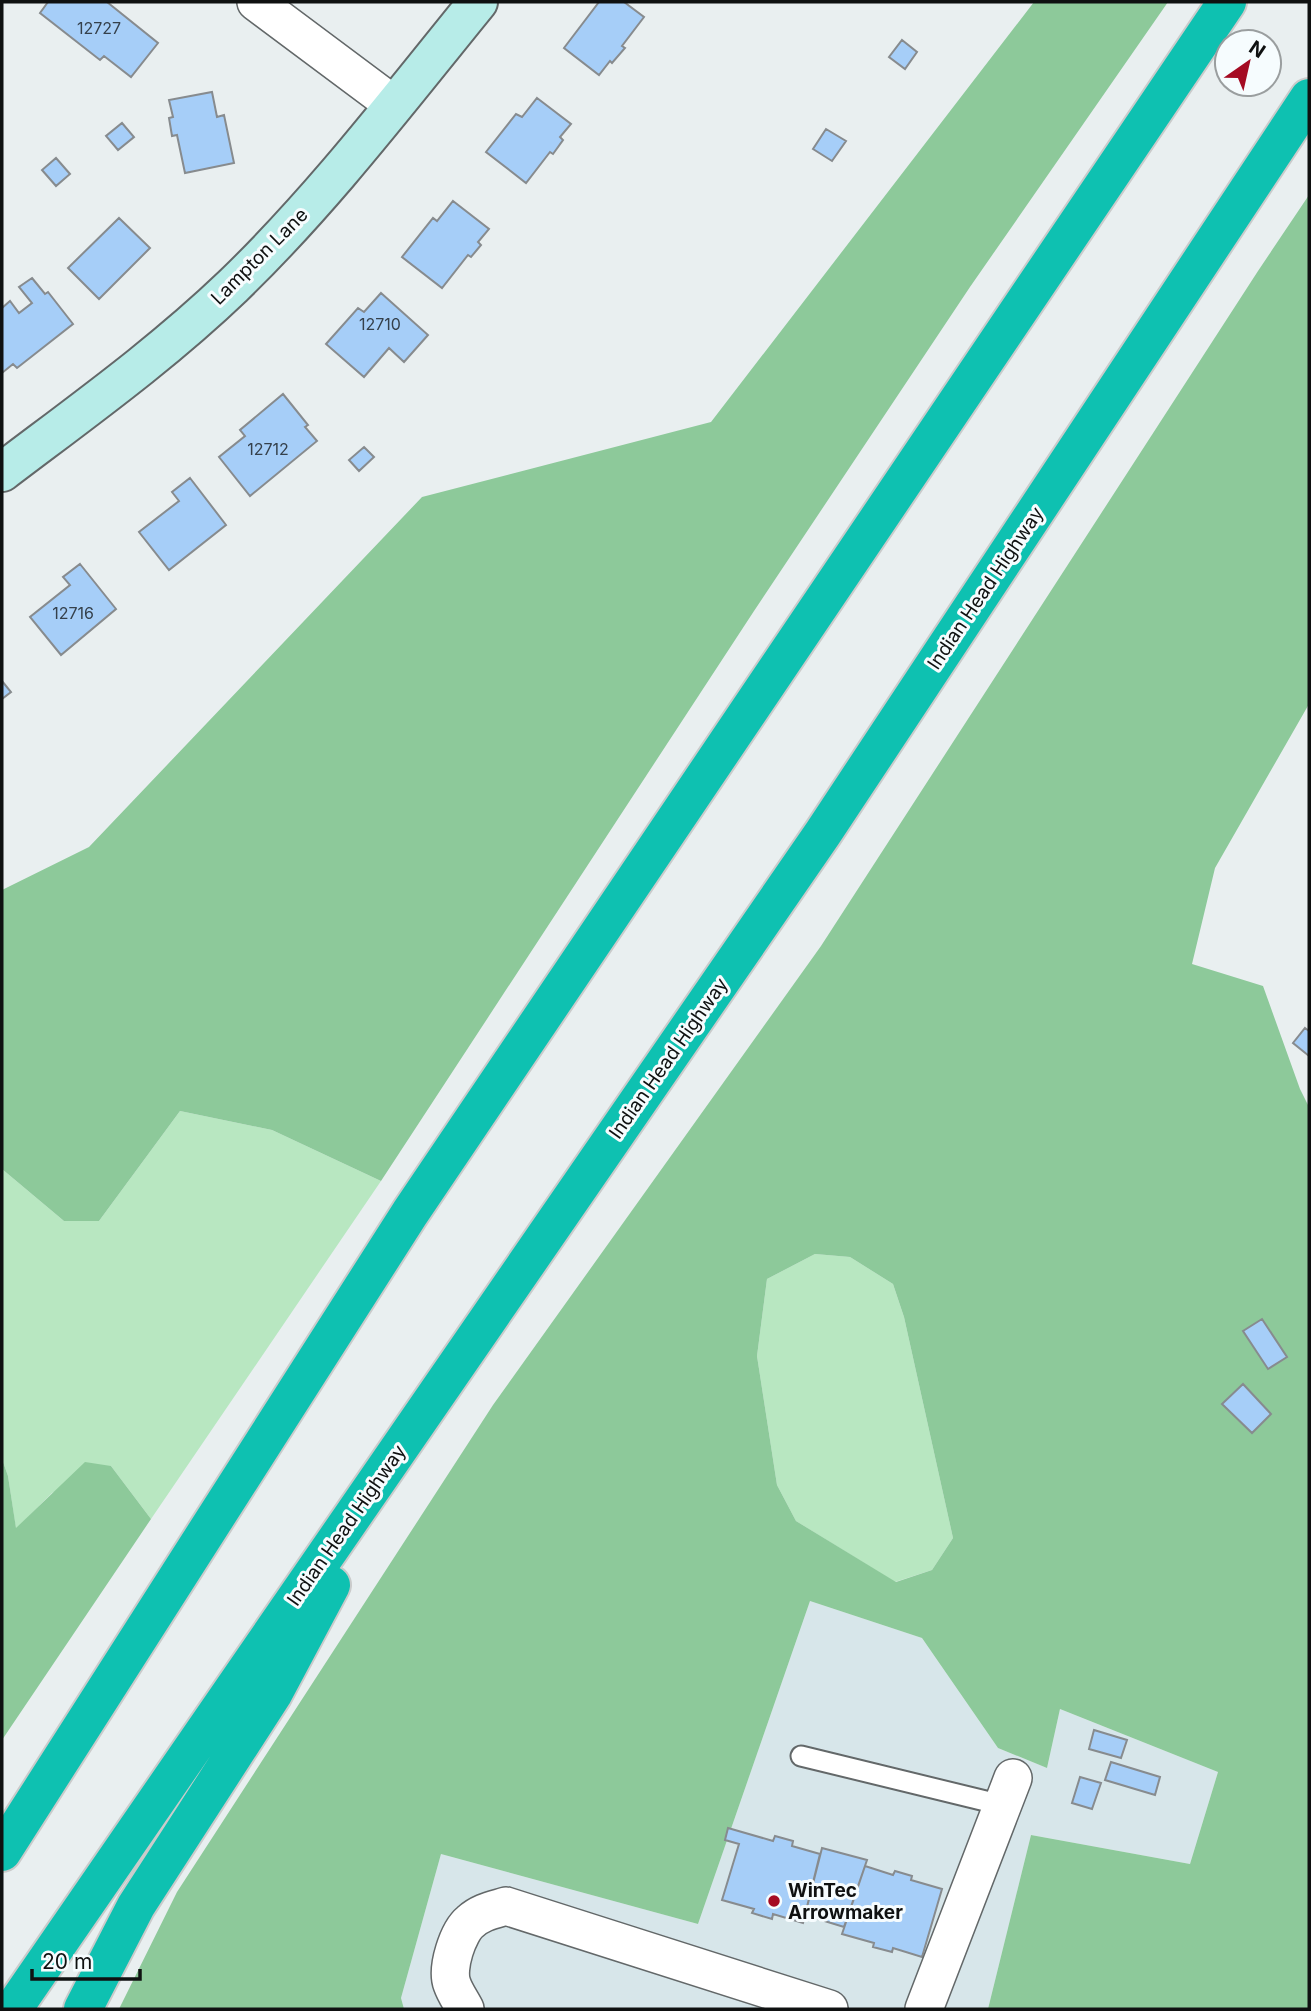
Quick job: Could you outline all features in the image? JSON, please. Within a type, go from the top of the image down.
[{"type":"highway","points":[[2,1852],[410,1213],[1227,2]]},
{"type":"highway","name":"Indian Head Highway","points":[[13,2009],[823,833],[1309,98]]},
{"type":"highway","points":[[83,2009],[136,1906],[272,1694],[421,1417]]},
{"type":"street","points":[[256,2],[394,105]]},
{"type":"street","name":"Lampton Lane","points":[[2,472],[114,388],[233,286],[303,213],[478,2]]},
{"type":"street","points":[[924,2009],[1008,1791]]},
{"type":"street","points":[[465,2009],[450,1982],[451,1962],[459,1939],[468,1923],[485,1912],[506,1906],[829,2009]]},
{"type":"lane","points":[[801,1756],[1008,1791]]},
{"type":"shaded area","points":[[810,1601],[922,1638],[998,1748],[1047,1768],[1060,1709],[1218,1772],[1190,1864],[1031,1835],[988,2009],[404,2009],[401,1998],[441,1854],[698,1924]]},
{"type":"green space","points":[[1034,2],[1168,2],[970,287],[754,611],[381,1181],[272,1130],[180,1111],[99,1221],[64,1221],[2,1169],[2,890],[89,847],[422,497],[711,422]]},
{"type":"green space","points":[[1309,195],[1309,704],[1215,868],[1192,964],[1263,986],[1309,1107],[1309,2009],[988,2009],[1031,1835],[1190,1864],[1218,1772],[1060,1709],[1047,1768],[998,1748],[922,1638],[810,1601],[698,1924],[441,1854],[401,1998],[404,2009],[119,2009],[177,1892],[493,1405],[821,946]],"holes":[[[815,1254],[850,1257],[893,1284],[904,1317],[953,1538],[932,1570],[896,1582],[796,1521],[777,1485],[757,1356],[767,1279]]]},
{"type":"green space","points":[[180,1111],[272,1130],[381,1181],[151,1519],[111,1466],[52,1493],[16,1529],[8,1476],[2,1459],[2,1169],[64,1221],[99,1221]]},
{"type":"green space","points":[[815,1254],[850,1257],[893,1284],[904,1317],[953,1538],[932,1570],[895,1582],[796,1521],[777,1485],[757,1356],[767,1279]]},
{"type":"green space","points":[[2,1459],[8,1476],[16,1528],[85,1462],[111,1466],[151,1519],[2,1740]]},
{"type":"building","points":[[48,2],[107,2],[158,43],[131,77],[104,56],[100,60],[40,13]]},
{"type":"building","points":[[599,2],[624,2],[644,17],[622,46],[625,48],[599,75],[564,48]]},
{"type":"building","points":[[902,40],[917,52],[905,69],[889,57]]},
{"type":"building","points":[[212,92],[217,117],[224,115],[234,163],[185,173],[177,135],[172,136],[169,118],[173,117],[169,100]]},
{"type":"building","points":[[537,98],[571,124],[560,137],[563,140],[553,154],[550,152],[526,183],[486,152],[516,114],[522,117]]},
{"type":"building","points":[[122,123],[134,137],[118,150],[106,136]]},
{"type":"building","points":[[826,129],[846,141],[832,161],[813,149]]},
{"type":"building","points":[[56,158],[70,174],[56,186],[42,170]]},
{"type":"building","points":[[453,201],[489,229],[478,242],[481,245],[471,257],[468,255],[442,288],[402,257],[433,218],[437,221]]},
{"type":"building","points":[[119,218],[150,248],[99,299],[68,268]]},
{"type":"building","points":[[32,278],[45,294],[48,292],[73,324],[17,368],[13,364],[2,373],[2,308],[10,301],[19,313],[32,303],[19,287]]},
{"type":"building","points":[[381,293],[428,335],[404,362],[389,348],[364,377],[326,344],[358,308],[364,312]]},
{"type":"building","points":[[283,394],[317,441],[250,496],[219,457],[245,436],[240,430]]},
{"type":"building","points":[[364,447],[374,457],[359,471],[349,460]]},
{"type":"building","points":[[190,478],[226,525],[169,570],[139,532],[179,501],[172,492]]},
{"type":"building","points":[[80,564],[116,609],[61,655],[30,617],[70,585],[63,577]]},
{"type":"building","points":[[2,681],[11,692],[2,699]]},
{"type":"building","points":[[1305,1028],[1309,1031],[1309,1056],[1293,1043]]},
{"type":"building","points":[[1262,1319],[1287,1357],[1268,1369],[1243,1331]]},
{"type":"building","points":[[1243,1384],[1271,1414],[1252,1433],[1222,1404]]},
{"type":"building","points":[[1094,1730],[1127,1740],[1121,1758],[1089,1749]]},
{"type":"building","points":[[1111,1762],[1160,1777],[1155,1795],[1105,1780]]},
{"type":"building","points":[[1080,1777],[1101,1783],[1092,1809],[1072,1803]]},
{"type":"building","points":[[728,1828],[773,1841],[775,1836],[793,1841],[792,1846],[820,1854],[803,1923],[773,1914],[772,1919],[752,1913],[754,1909],[722,1900],[739,1844],[725,1840]]},
{"type":"building","points":[[822,1848],[867,1860],[844,1927],[805,1915]]},
{"type":"building","points":[[865,1866],[893,1875],[895,1871],[912,1876],[911,1880],[942,1889],[922,1957],[893,1948],[892,1952],[873,1947],[874,1943],[842,1934]]},
{"type":"place","name":"WinTec Arrowmaker","points":[[774,1901]]}]
